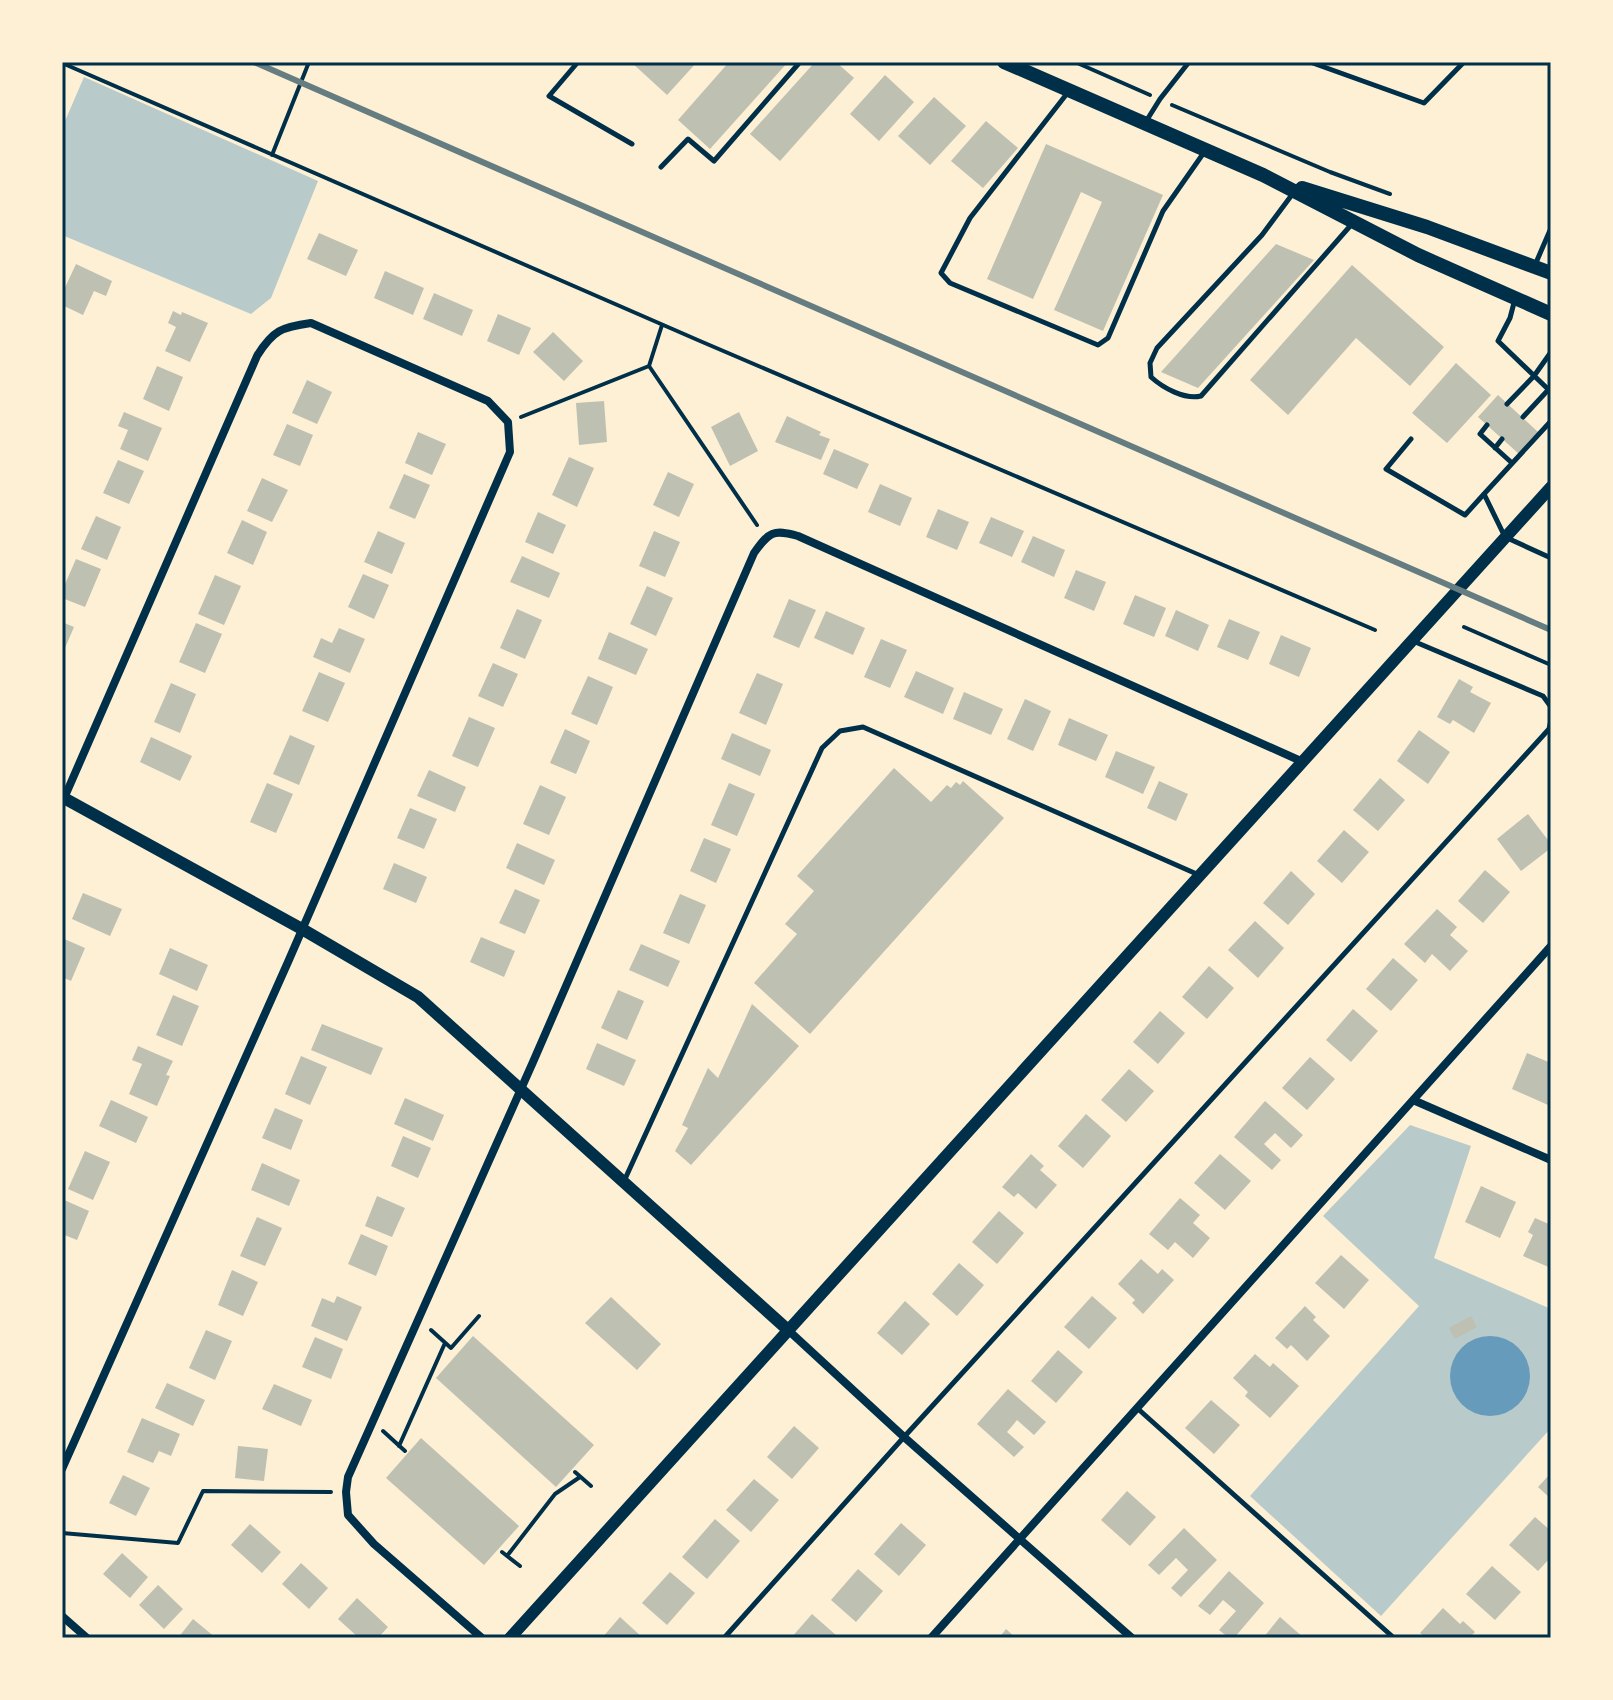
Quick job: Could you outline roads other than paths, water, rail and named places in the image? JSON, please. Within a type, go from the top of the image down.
[{"type":"main road","points":[[1004,62],[1263,175],[1418,255],[1551,314]]},
{"type":"main road","points":[[1263,175],[1427,227],[1551,273]]},
{"type":"street","points":[[62,1469],[302,929],[510,452],[508,422],[488,401],[311,323],[286,326],[268,338],[251,370],[63,800],[302,929],[418,997],[904,1437],[1132,1638]]},
{"type":"street","points":[[510,1638],[1551,487]]},
{"type":"street","points":[[482,1638],[374,1544],[348,1515],[348,1477],[754,553],[766,537],[780,530],[798,536],[1303,762]]},
{"type":"street","points":[[931,1638],[1551,946]]},
{"type":"street","points":[[1413,1100],[1551,1160]]},
{"type":"street","points":[[62,1616],[87,1638]]},
{"type":"lane","points":[[578,62],[549,96],[632,144]]},
{"type":"lane","points":[[661,167],[688,139],[714,161],[800,62]]},
{"type":"lane","points":[[1145,124],[1189,62]]},
{"type":"lane","points":[[1310,62],[1424,103],[1464,62]]},
{"type":"lane","points":[[1070,91],[970,218],[941,273],[950,283],[1098,345],[1108,338],[1163,211],[1206,150]]},
{"type":"lane","points":[[1294,191],[1262,235],[1157,348],[1150,363],[1151,377],[1159,384],[1192,398],[1201,396],[1354,222]]},
{"type":"lane","points":[[1535,266],[1551,228]]},
{"type":"lane","points":[[1516,298],[1498,341],[1550,390],[1523,417]]},
{"type":"lane","points":[[1507,404],[1534,376],[1551,352]]},
{"type":"lane","points":[[1411,439],[1386,469],[1465,515],[1551,421]]},
{"type":"lane","points":[[1487,425],[1480,434],[1512,463]]},
{"type":"lane","points":[[1495,448],[1502,439]]},
{"type":"lane","points":[[1484,494],[1505,537],[1551,558]]},
{"type":"lane","points":[[1412,640],[1543,696],[1551,707]]},
{"type":"lane","points":[[724,1638],[1549,729],[1551,720]]},
{"type":"lane","points":[[624,1182],[822,748],[840,731],[863,727],[1200,876]]},
{"type":"lane","points":[[1137,1408],[1394,1638]]},
{"type":"water","points":[[1490,1336],[1505,1339],[1518,1348],[1527,1361],[1530,1376],[1527,1391],[1518,1404],[1505,1413],[1490,1416],[1475,1413],[1462,1404],[1453,1391],[1450,1376],[1453,1361],[1462,1348],[1475,1339]]},
{"type":"railway","points":[[254,62],[1551,630]]}]
